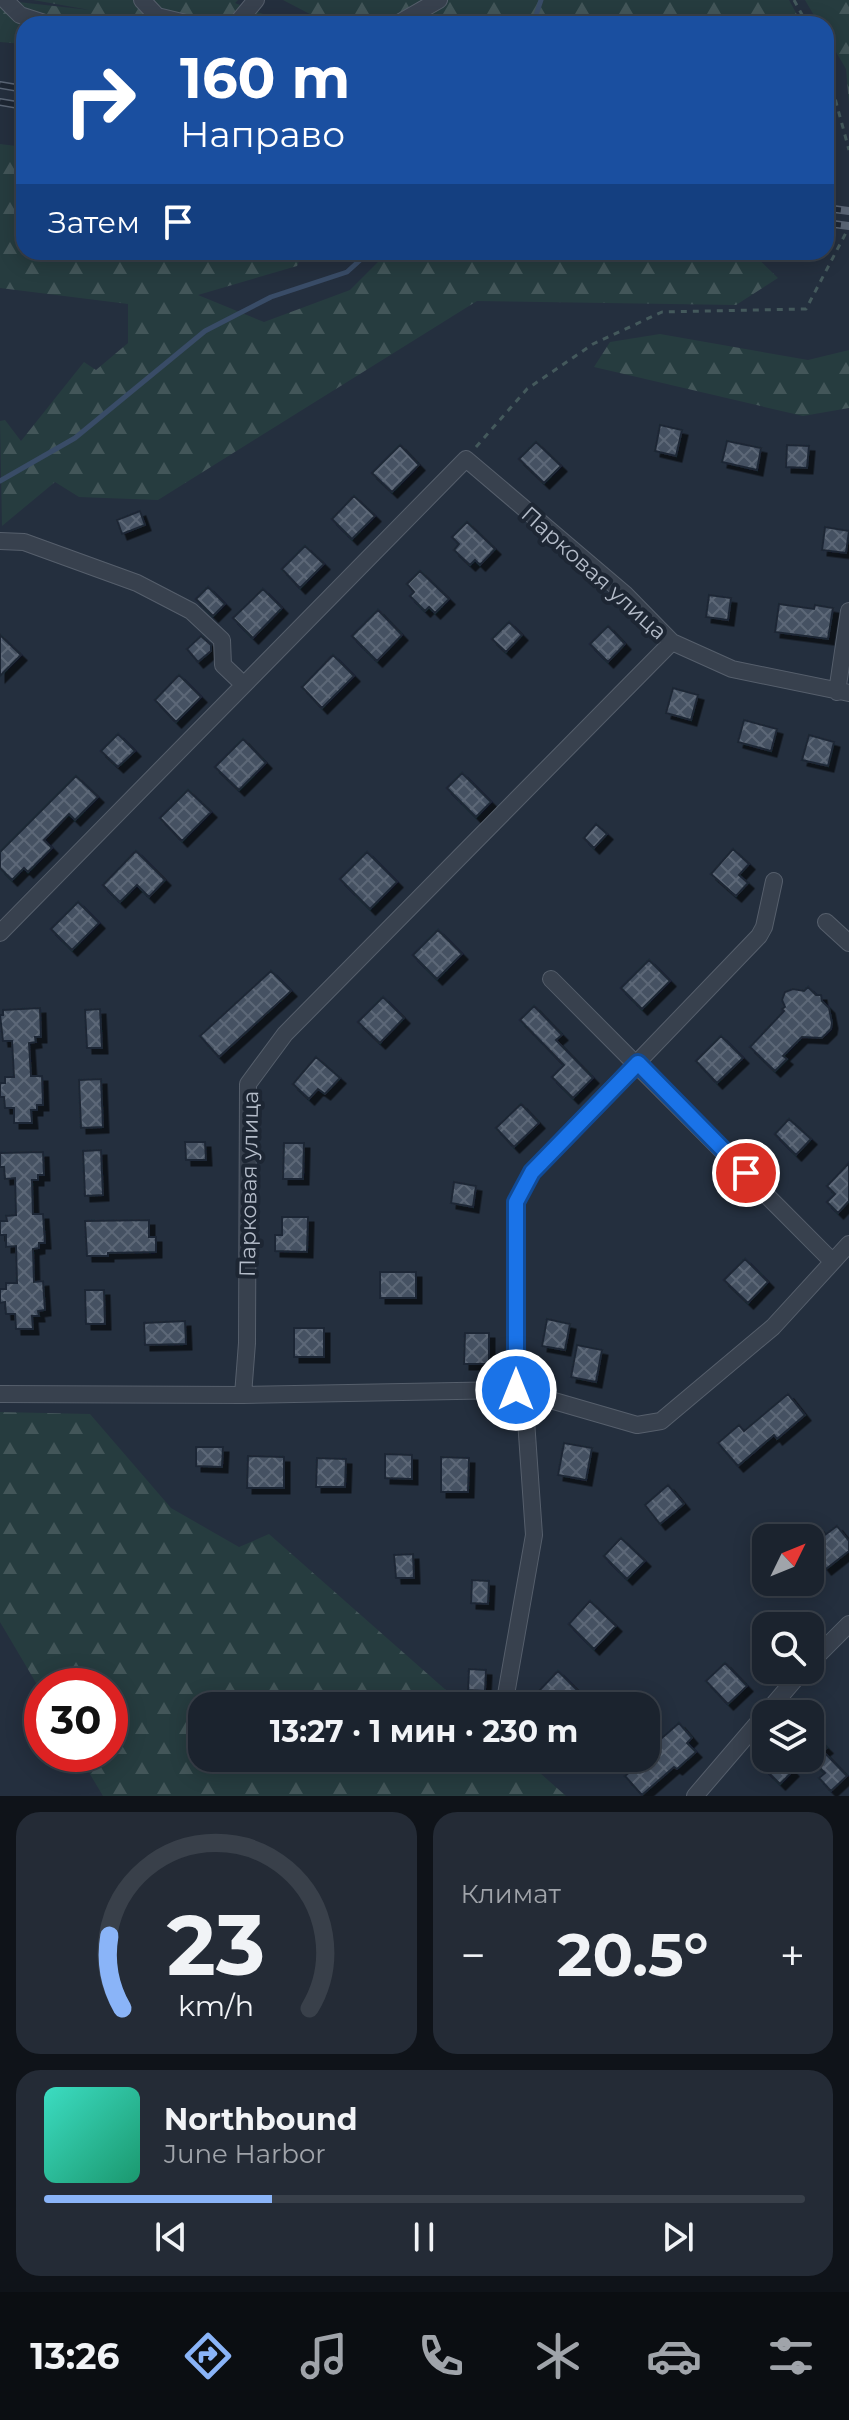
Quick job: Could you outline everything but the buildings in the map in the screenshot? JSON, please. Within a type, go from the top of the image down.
[{"type":"street","points":[[5,0],[23,16]]},
{"type":"street","points":[[142,0],[157,16]]},
{"type":"street","points":[[243,16],[256,0]]},
{"type":"street","points":[[411,16],[439,0]]},
{"type":"street","points":[[0,933],[466,459]]},
{"type":"street","name":"Парковая улица","points":[[243,1395],[247,1343],[248,1084],[285,1034],[672,642],[625,594],[466,459]]},
{"type":"street","points":[[0,541],[24,542],[82,562],[137,583],[191,611],[222,640],[223,665],[243,684]]},
{"type":"street","points":[[672,642],[732,669],[843,692],[849,611]]},
{"type":"street","points":[[506,1692],[534,1535],[526,1420],[516,1390],[516,1202],[532,1172],[759,936],[767,918],[774,881]]},
{"type":"street","points":[[826,922],[849,943]]},
{"type":"street","points":[[551,979],[832,1261]]},
{"type":"street","points":[[0,1394],[243,1395],[516,1390],[637,1425],[661,1421],[773,1327],[849,1244]]},
{"type":"street","points":[[824,1649],[849,1624]]},
{"type":"street","points":[[695,1796],[791,1684]]},
{"type":"path","points":[[834,95],[849,150]]},
{"type":"path","points":[[834,256],[849,227]]},
{"type":"path","points":[[466,459],[527,389],[593,344],[662,312],[806,309],[832,260]]},
{"type":"green space","points":[[0,0],[90,10],[33,0],[238,0],[235,3],[268,16],[16,16],[16,43],[0,42]]},
{"type":"green space","points":[[283,0],[789,0],[798,16],[314,16]]},
{"type":"green space","points":[[805,0],[849,0],[849,104],[846,69],[834,49],[834,16],[814,16]]},
{"type":"green space","points":[[0,144],[16,146],[16,260],[300,260],[297,266],[198,295],[264,322],[350,290],[380,260],[759,260],[778,278],[736,305],[477,301],[158,500],[79,497],[55,482],[2,526],[0,421],[5,420],[21,441],[84,362],[96,370],[128,343],[128,304],[0,288]]},
{"type":"green space","points":[[660,334],[808,360],[849,350],[849,408],[803,416],[594,367],[610,342]]},
{"type":"green space","points":[[0,1412],[90,1414],[171,1508],[239,1547],[269,1534],[448,1692],[188,1692],[188,1772],[539,1772],[566,1796],[103,1796],[89,1772],[128,1772],[128,1668],[27,1668],[0,1622]]},
{"type":"waterway","points":[[536,16],[541,0]]},
{"type":"waterway","points":[[0,481],[75,438],[205,331],[271,297],[347,272],[360,260]]},
{"type":"railway","points":[[0,85],[16,88]]},
{"type":"railway","points":[[0,102],[16,105]]},
{"type":"railway","points":[[834,209],[849,211]]},
{"type":"railway","points":[[834,224],[849,226]]},
{"type":"route","points":[[516,1390],[516,1202],[532,1172],[638,1063],[746,1173]]}]
